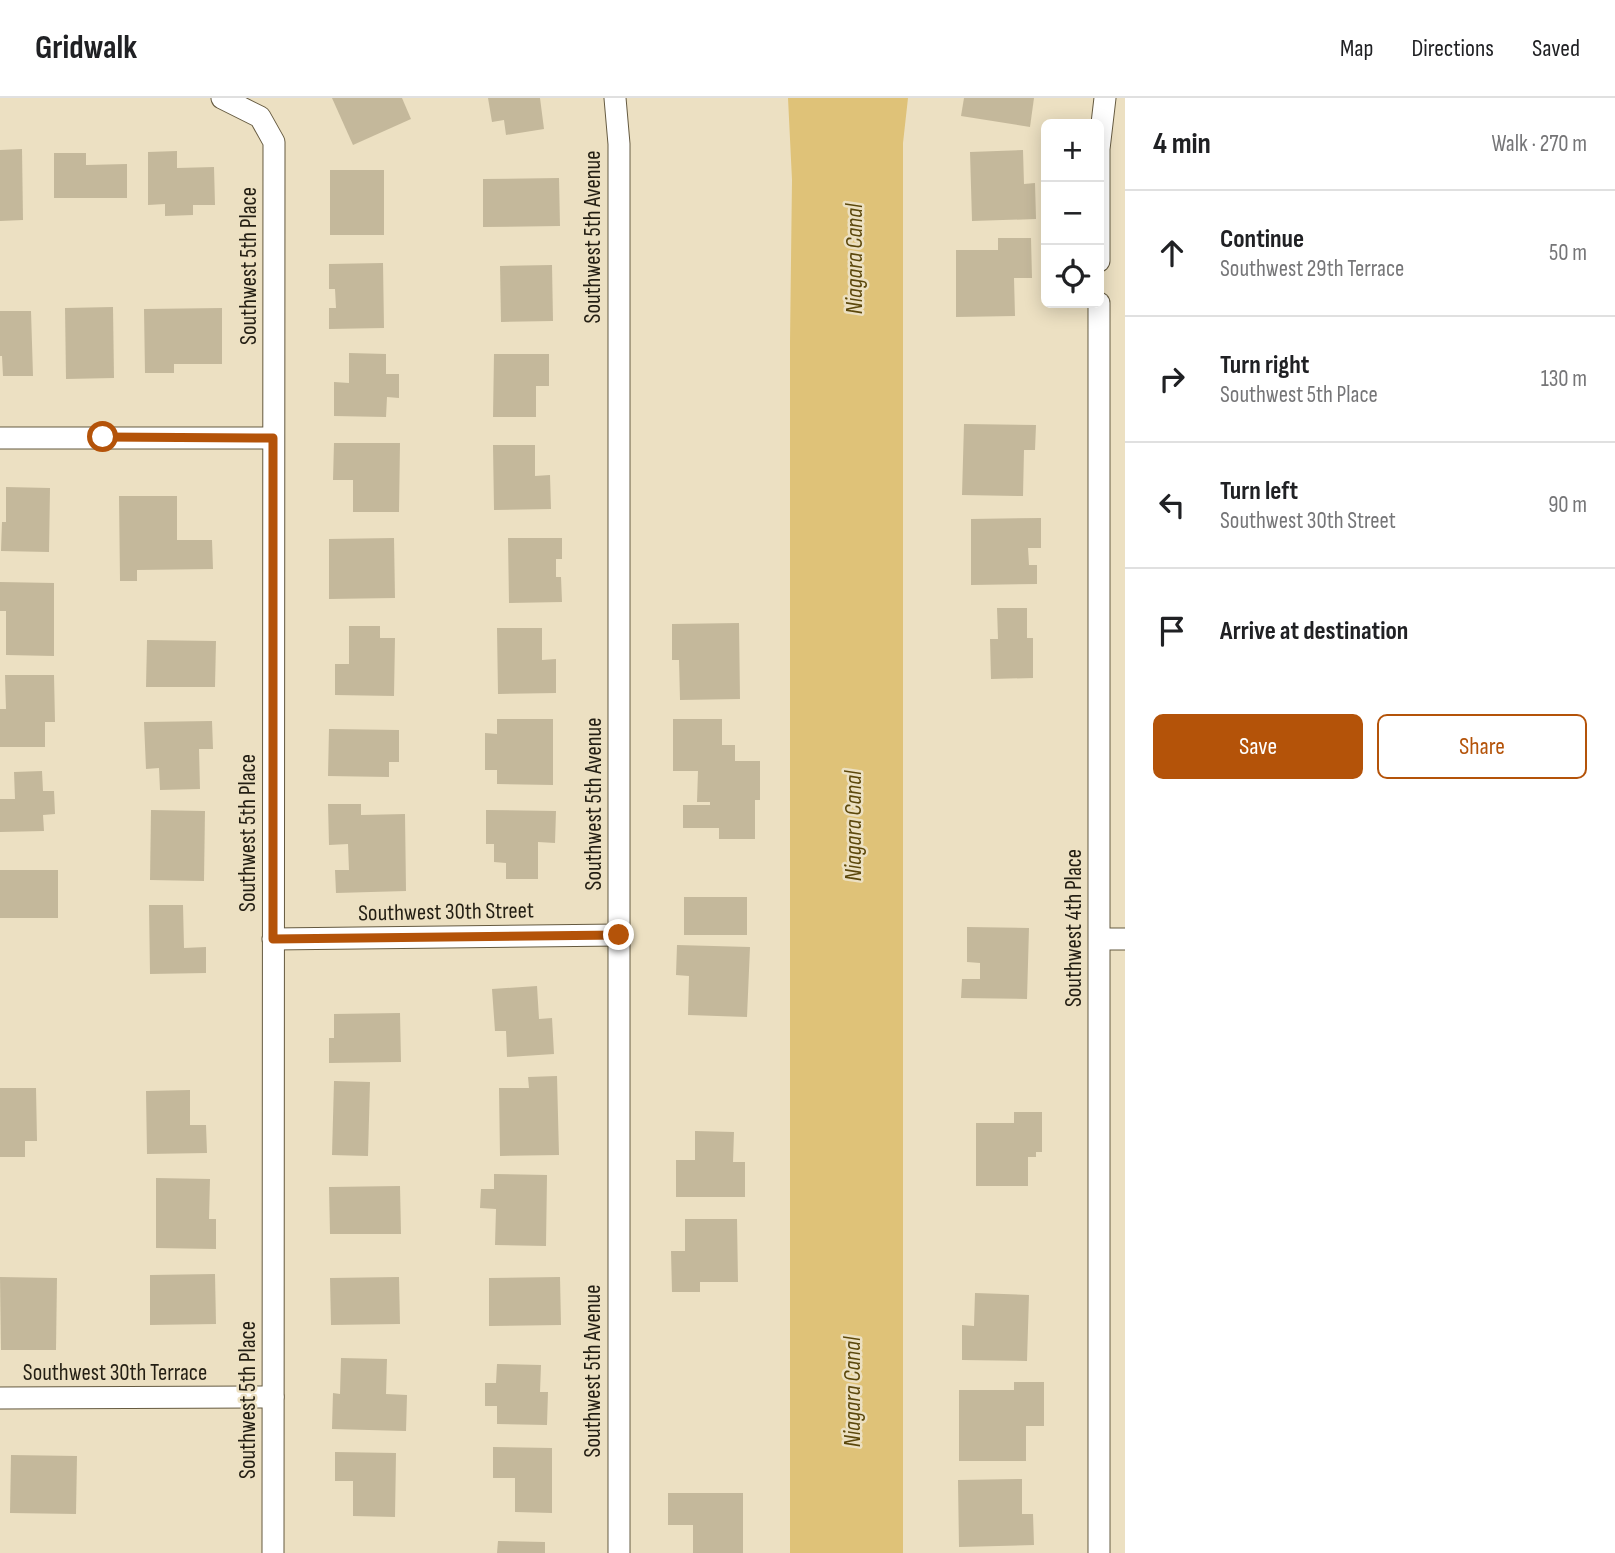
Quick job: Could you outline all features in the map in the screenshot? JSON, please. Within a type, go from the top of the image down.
[{"type":"street","name":"Southwest 5th Place","points":[[222,98],[260,117],[274,142],[273,1553]]},
{"type":"street","name":"Southwest 5th Avenue","points":[[615,98],[619,144],[618,1553]]},
{"type":"street","points":[[1099,245],[1099,149],[1105,98]]},
{"type":"street","name":"Southwest 4th Place","points":[[1099,308],[1099,1553]]},
{"type":"street","points":[[0,438],[273,438]]},
{"type":"street","name":"Southwest 30th Street","points":[[273,939],[619,935]]},
{"type":"street","points":[[1100,939],[1125,939]]},
{"type":"street","name":"Southwest 30th Terrace","points":[[0,1398],[273,1397]]},
{"type":"water","name":"Niagara Canal","points":[[788,98],[908,98],[903,143],[903,1553],[790,1553],[792,180]]},
{"type":"building","points":[[332,98],[402,98],[411,119],[353,145]]},
{"type":"building","points":[[488,98],[540,98],[544,129],[506,135],[504,120],[492,122]]},
{"type":"building","points":[[964,98],[1034,98],[1030,127],[961,116]]},
{"type":"building","points":[[22,149],[23,220],[0,221],[0,150]]},
{"type":"building","points":[[1023,150],[1024,184],[1035,183],[1036,219],[972,221],[970,152]]},
{"type":"building","points":[[177,151],[177,168],[214,167],[215,205],[193,205],[193,215],[165,216],[165,204],[148,205],[148,152]]},
{"type":"building","points":[[54,153],[86,153],[86,165],[127,164],[127,198],[54,198]]},
{"type":"building","points":[[330,170],[384,170],[384,235],[330,235]]},
{"type":"building","points":[[559,178],[560,226],[483,227],[483,179]]},
{"type":"building","points":[[998,238],[1031,238],[1032,278],[1014,278],[1015,316],[956,317],[956,250],[998,250]]},
{"type":"building","points":[[383,263],[384,328],[329,329],[329,308],[336,308],[335,289],[329,289],[329,264]]},
{"type":"building","points":[[552,265],[553,321],[501,322],[500,266]]},
{"type":"building","points":[[113,307],[114,378],[66,379],[65,308]]},
{"type":"building","points":[[222,308],[222,364],[174,364],[174,373],[145,373],[144,309]]},
{"type":"building","points":[[0,311],[31,311],[33,376],[3,376]]},
{"type":"building","points":[[349,353],[386,354],[386,374],[399,374],[399,398],[387,397],[386,417],[334,416],[334,382],[349,383]]},
{"type":"building","points":[[494,354],[549,354],[549,386],[536,386],[536,417],[493,417]]},
{"type":"building","points":[[964,424],[1036,425],[1035,450],[1024,450],[1023,496],[962,495]]},
{"type":"building","points":[[334,443],[400,443],[399,512],[353,512],[353,480],[333,480]]},
{"type":"building","points":[[493,445],[535,445],[535,476],[550,475],[551,509],[494,510]]},
{"type":"building","points":[[6,487],[50,488],[49,552],[1,551],[2,522],[6,522]]},
{"type":"building","points":[[119,496],[177,496],[177,540],[212,540],[213,569],[137,570],[137,581],[120,581]]},
{"type":"building","points":[[1041,518],[1041,548],[1028,548],[1029,565],[1037,565],[1037,584],[971,585],[971,519]]},
{"type":"building","points":[[394,538],[395,598],[329,599],[329,539]]},
{"type":"building","points":[[508,538],[562,538],[562,559],[556,559],[556,577],[561,577],[562,602],[509,603]]},
{"type":"building","points":[[0,582],[54,583],[54,656],[6,655],[6,611],[0,611]]},
{"type":"building","points":[[997,608],[1027,608],[1027,638],[1033,638],[1033,678],[991,679],[990,639],[998,639]]},
{"type":"building","points":[[739,623],[740,699],[680,700],[679,660],[672,660],[672,624]]},
{"type":"building","points":[[349,626],[380,626],[380,638],[395,638],[394,696],[335,695],[335,664],[349,664]]},
{"type":"building","points":[[497,628],[542,628],[542,660],[556,659],[556,693],[498,694]]},
{"type":"building","points":[[147,640],[216,641],[215,687],[146,687]]},
{"type":"building","points":[[5,675],[54,675],[55,722],[45,722],[45,747],[0,747],[0,709],[6,709]]},
{"type":"building","points":[[497,719],[553,719],[553,785],[497,784],[497,770],[485,770],[485,733],[497,734]]},
{"type":"building","points":[[673,719],[722,719],[722,745],[735,745],[735,761],[760,761],[760,800],[755,800],[755,839],[719,839],[719,828],[683,828],[683,805],[710,805],[710,802],[697,802],[698,771],[673,771]]},
{"type":"building","points":[[212,721],[213,749],[199,749],[200,789],[160,790],[159,768],[146,769],[144,722]]},
{"type":"building","points":[[329,729],[399,730],[399,762],[389,762],[389,777],[328,776]]},
{"type":"building","points":[[42,771],[43,791],[54,791],[55,814],[43,815],[44,831],[0,832],[0,799],[15,799],[14,772]]},
{"type":"building","points":[[328,804],[361,804],[361,815],[405,814],[406,891],[336,893],[335,870],[349,870],[348,844],[329,845]]},
{"type":"building","points":[[151,810],[205,811],[204,881],[150,880]]},
{"type":"building","points":[[486,810],[556,811],[555,843],[538,842],[538,879],[506,879],[506,863],[494,862],[494,844],[486,844]]},
{"type":"building","points":[[0,870],[58,870],[58,918],[0,918]]},
{"type":"building","points":[[684,897],[747,897],[747,935],[684,935]]},
{"type":"building","points":[[149,905],[183,905],[184,948],[206,947],[206,973],[150,974]]},
{"type":"building","points":[[967,927],[1029,928],[1027,999],[961,998],[962,979],[980,979],[980,963],[967,962]]},
{"type":"building","points":[[677,945],[750,947],[747,1017],[688,1015],[689,976],[676,975]]},
{"type":"building","points":[[537,986],[539,1019],[552,1018],[554,1054],[507,1057],[506,1031],[495,1031],[492,989]]},
{"type":"building","points":[[400,1013],[401,1062],[329,1063],[329,1038],[334,1038],[334,1014]]},
{"type":"building","points":[[557,1076],[559,1155],[500,1156],[499,1088],[529,1088],[528,1077]]},
{"type":"building","points":[[334,1081],[370,1082],[368,1156],[332,1155]]},
{"type":"building","points":[[0,1088],[36,1088],[37,1141],[25,1141],[25,1157],[0,1157]]},
{"type":"building","points":[[190,1090],[190,1125],[206,1125],[207,1153],[147,1154],[146,1091]]},
{"type":"building","points":[[1014,1112],[1042,1112],[1042,1152],[1036,1152],[1036,1157],[1028,1157],[1028,1186],[976,1186],[976,1123],[1014,1123]]},
{"type":"building","points":[[695,1131],[734,1132],[733,1162],[745,1162],[745,1197],[676,1197],[676,1160],[695,1160]]},
{"type":"building","points":[[494,1174],[547,1175],[546,1246],[495,1245],[496,1209],[480,1208],[481,1189],[494,1189]]},
{"type":"building","points":[[156,1178],[210,1179],[209,1219],[216,1219],[216,1249],[156,1248]]},
{"type":"building","points":[[400,1186],[401,1234],[330,1234],[329,1187]]},
{"type":"building","points":[[685,1219],[737,1219],[738,1282],[700,1282],[700,1292],[672,1292],[671,1251],[685,1251]]},
{"type":"building","points":[[215,1274],[216,1324],[150,1325],[150,1275]]},
{"type":"building","points":[[0,1277],[57,1278],[56,1350],[1,1350]]},
{"type":"building","points":[[399,1277],[400,1324],[331,1325],[330,1278]]},
{"type":"building","points":[[560,1277],[561,1325],[489,1326],[489,1278]]},
{"type":"building","points":[[975,1293],[1029,1295],[1027,1361],[962,1360],[962,1325],[974,1326]]},
{"type":"building","points":[[341,1358],[387,1359],[386,1394],[407,1395],[406,1431],[332,1429],[333,1393],[340,1394]]},
{"type":"building","points":[[497,1364],[541,1365],[540,1392],[548,1392],[547,1425],[497,1424],[497,1406],[485,1406],[485,1383],[496,1383]]},
{"type":"building","points":[[1014,1382],[1044,1382],[1044,1426],[1026,1426],[1026,1461],[959,1461],[959,1390],[1014,1390]]},
{"type":"building","points":[[493,1447],[552,1448],[552,1513],[515,1512],[515,1478],[493,1478]]},
{"type":"building","points":[[335,1452],[396,1453],[395,1517],[353,1516],[353,1481],[335,1481]]},
{"type":"building","points":[[11,1455],[77,1456],[76,1514],[10,1513]]},
{"type":"building","points":[[1022,1479],[1022,1514],[1033,1514],[1034,1545],[959,1547],[958,1480]]},
{"type":"building","points":[[668,1493],[743,1493],[743,1553],[693,1553],[693,1525],[668,1525]]},
{"type":"building","points":[[498,1541],[545,1542],[545,1553],[497,1553]]},
{"type":"route","points":[[103,437],[273,438],[273,939],[619,935]]}]
